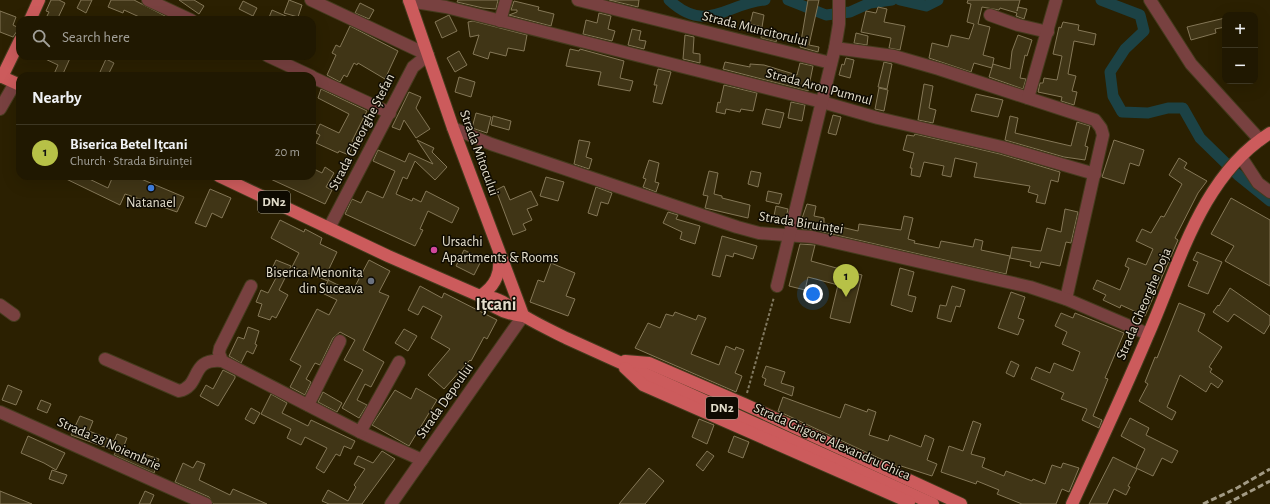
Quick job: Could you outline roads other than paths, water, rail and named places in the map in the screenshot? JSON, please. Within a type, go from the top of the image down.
[{"type":"main road","points":[[32,16],[39,0]]},
{"type":"main road","name":"Strada Mitocului","points":[[409,0],[453,128],[523,316]]},
{"type":"main road","points":[[16,48],[1,76],[16,83]]},
{"type":"main road","name":"Strada Gheorghe Doja","points":[[1072,504],[1148,334],[1190,234],[1209,198],[1224,175],[1238,160],[1265,137]]},
{"type":"main road","name":"Strada Grigore Alexandru Ghica","points":[[227,180],[329,228],[480,296],[488,304],[511,315],[523,316],[616,361],[933,504]]},
{"type":"main road","points":[[480,296],[492,287],[497,278],[499,260],[498,246]]},
{"type":"main road","points":[[616,361],[649,363],[744,404],[961,504]]},
{"type":"main road","points":[[616,361],[643,385],[914,504]]},
{"type":"street","points":[[148,0],[182,16]]},
{"type":"street","points":[[311,0],[428,55]]},
{"type":"street","name":"Strada Aron Pumnul","points":[[409,0],[446,7],[822,102],[878,118],[1002,147],[1095,174]]},
{"type":"street","points":[[500,21],[506,0]]},
{"type":"street","name":"Strada Muncitorului","points":[[578,0],[831,63]]},
{"type":"street","points":[[1028,98],[1056,0]]},
{"type":"street","points":[[1150,0],[1191,64],[1265,137]]},
{"type":"street","points":[[777,286],[835,48],[841,2]]},
{"type":"street","points":[[990,15],[1048,32]]},
{"type":"street","points":[[835,48],[894,56],[939,69],[1095,120],[1101,128],[1103,135],[1066,299]]},
{"type":"street","name":"Strada Gheorghe Ștefan","points":[[329,228],[390,113],[412,67],[428,55]]},
{"type":"street","points":[[277,60],[302,72]]},
{"type":"street","points":[[316,78],[390,113]]},
{"type":"street","points":[[0,110],[16,87]]},
{"type":"street","name":"Strada Biruinței","points":[[453,128],[490,144],[737,227],[759,232],[812,237],[936,264],[1030,287],[1066,299],[1148,334]]},
{"type":"street","points":[[1238,160],[1258,183],[1270,192]]},
{"type":"street","points":[[222,361],[219,353],[220,348],[251,286]]},
{"type":"street","points":[[0,304],[14,315]]},
{"type":"street","name":"Strada Depoului","points":[[391,504],[523,316]]},
{"type":"street","points":[[308,406],[340,341]]},
{"type":"street","points":[[105,359],[179,391],[189,386],[201,366],[207,362],[222,361],[360,432],[422,460]]},
{"type":"street","points":[[360,432],[399,362]]},
{"type":"street","name":"Strada 28 Noiembrie","points":[[0,412],[206,504]]},
{"type":"waterway","points":[[669,0],[682,10],[695,15],[706,16],[717,14],[752,2],[765,0]]},
{"type":"waterway","points":[[788,0],[826,15],[850,12],[870,3],[892,0]]},
{"type":"waterway","points":[[900,0],[926,6],[938,0]]},
{"type":"waterway","points":[[1101,0],[1140,15],[1144,31],[1125,49],[1110,72],[1113,96],[1122,112],[1148,113],[1168,108],[1183,108],[1200,138],[1239,176],[1270,201]]},
{"type":"railway","points":[[1203,504],[1237,488],[1270,469]]},
{"type":"railway","points":[[1226,504],[1270,481]]},
{"type":"place","name":"Natanael","points":[[151,188]]},
{"type":"place","name":"Ursachi Apartments & Rooms","points":[[434,250]]},
{"type":"place","name":"Biserica Menonita din Suceava","points":[[371,281]]},
{"type":"place","name":"Biserica Betel Iţcani","points":[[846,297]]},
{"type":"district","name":"Ițcani","points":[[496,305]]}]
